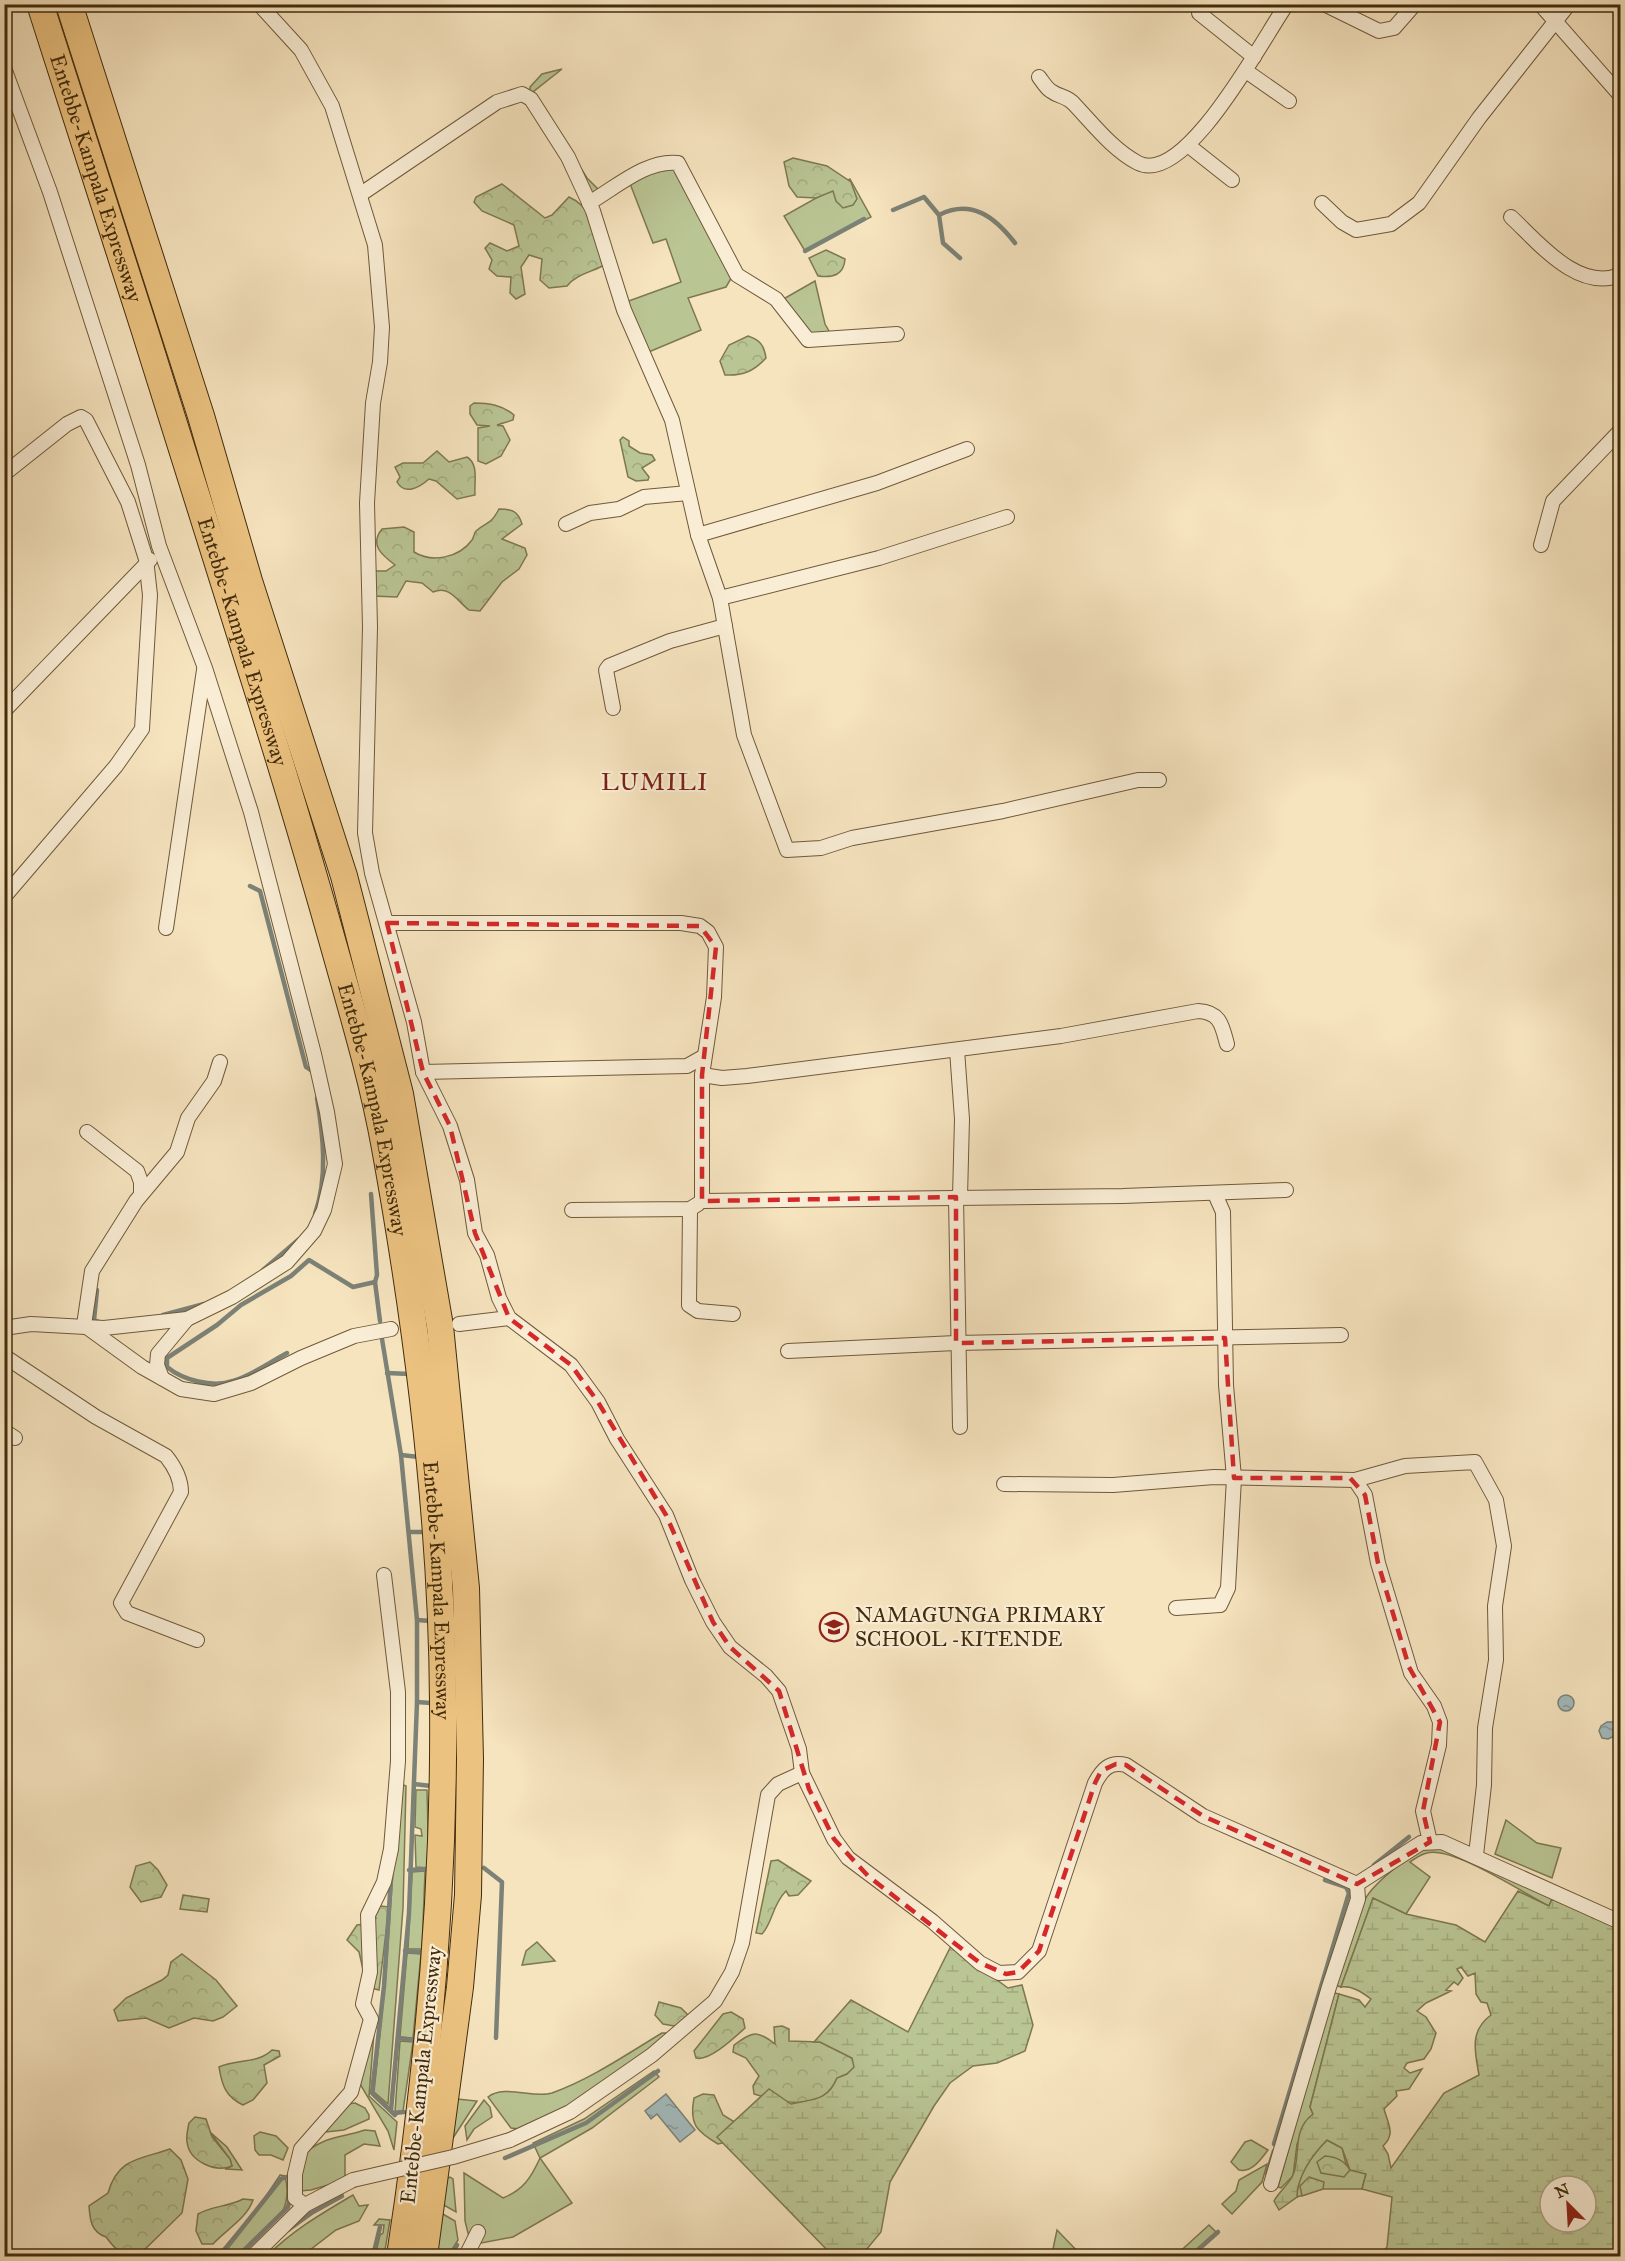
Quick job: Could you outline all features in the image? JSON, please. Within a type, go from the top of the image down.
[{"type":"highway","name":"Entebbe-Kampala Expressway","points":[[40,4],[160,373],[298,820],[369,1073],[392,1193],[414,1331],[438,1555],[444,1699],[435,1979],[399,2256]]},
{"type":"highway","name":"Entebbe-Kampala Expressway","points":[[69,4],[201,416],[249,581],[344,876],[400,1094],[440,1326],[466,1588],[470,1759],[468,1895],[460,1987],[424,2256]]},
{"type":"street","points":[[260,4],[301,50],[332,106],[375,245],[382,327],[380,362],[373,403],[367,503],[370,627],[365,833],[372,873],[414,1022],[423,1072],[450,1126],[466,1180],[475,1233],[487,1255],[499,1298],[509,1318],[571,1365],[598,1402],[617,1439],[666,1515],[692,1580],[713,1622],[730,1647],[766,1676],[779,1691],[799,1749],[802,1773],[834,1839],[848,1858],[932,1922],[980,1963],[999,1973],[1018,1972],[1039,1952],[1095,1783],[1101,1771],[1116,1764],[1126,1765],[1203,1816],[1357,1884]]},
{"type":"street","points":[[1039,77],[1052,92],[1069,98],[1114,145],[1139,164],[1151,166],[1160,164],[1189,146],[1246,71],[1287,4]]},
{"type":"street","points":[[1324,4],[1379,31],[1395,28],[1415,4]]},
{"type":"street","points":[[1540,4],[1620,95]]},
{"type":"street","points":[[1322,202],[1342,222],[1356,230],[1391,224],[1411,211],[1479,118],[1569,4]]},
{"type":"street","points":[[1199,13],[1254,57]]},
{"type":"street","points":[[4,68],[50,192],[138,465],[159,546],[205,668],[251,812],[314,1054],[327,1112],[335,1164],[324,1210],[314,1231],[287,1262],[232,1297],[187,1319],[126,1327],[31,1324],[4,1328]]},
{"type":"street","points":[[1246,71],[1289,101]]},
{"type":"street","points":[[361,194],[497,102],[522,94],[531,99],[568,158],[589,203],[624,310],[672,420],[698,535],[720,598],[744,735],[787,850],[813,849],[852,838],[1003,811],[1138,780],[1160,780]]},
{"type":"street","points":[[1189,146],[1232,180]]},
{"type":"street","points":[[589,203],[655,165],[668,162],[678,163],[737,275],[776,299],[808,340],[897,334]]},
{"type":"street","points":[[1511,217],[1551,254],[1587,278],[1605,280],[1620,275]]},
{"type":"street","points":[[4,474],[67,423],[81,417],[86,420],[128,502],[147,565],[150,595],[142,729],[124,756],[4,897]]},
{"type":"street","points":[[1541,545],[1553,501],[1620,431]]},
{"type":"street","points":[[698,535],[877,483],[967,449]]},
{"type":"street","points":[[566,524],[590,513],[619,508],[644,497],[688,493]]},
{"type":"street","points":[[720,598],[879,558],[1007,517]]},
{"type":"street","points":[[4,711],[147,565],[159,546]]},
{"type":"street","points":[[613,708],[606,670],[609,666],[670,642],[725,626]]},
{"type":"street","points":[[166,928],[205,668]]},
{"type":"street","points":[[387,923],[681,923],[700,926],[708,932],[716,947],[714,997],[703,1057],[689,1305],[698,1311],[733,1314]]},
{"type":"street","points":[[702,1075],[722,1078],[747,1076],[957,1050],[1061,1036],[1198,1011],[1209,1012],[1217,1016],[1227,1044]]},
{"type":"street","points":[[957,1050],[962,1119],[958,1197],[956,1343],[960,1427]]},
{"type":"street","points":[[423,1072],[687,1066],[703,1057]]},
{"type":"street","points":[[220,1062],[214,1081],[188,1118],[177,1152],[141,1194],[92,1271],[84,1325],[90,1332],[181,1389],[214,1394],[250,1383],[354,1336],[391,1329]]},
{"type":"street","points":[[87,1132],[137,1171],[141,1182],[141,1194]]},
{"type":"street","points":[[572,1210],[958,1197],[1215,1194],[1286,1190]]},
{"type":"street","points":[[1176,1608],[1207,1608],[1220,1605],[1228,1588],[1234,1478],[1225,1338],[1223,1212],[1215,1194]]},
{"type":"street","points":[[459,1324],[509,1318]]},
{"type":"street","points":[[162,1378],[157,1365],[158,1354],[187,1319]]},
{"type":"street","points":[[788,1351],[956,1343],[1341,1335]]},
{"type":"street","points":[[4,1356],[96,1418],[170,1461],[180,1480],[181,1491],[123,1598],[121,1607],[128,1613],[197,1640]]},
{"type":"street","points":[[1004,1484],[1113,1485],[1234,1478],[1355,1480],[1405,1466],[1475,1462],[1496,1500],[1504,1546],[1496,1606],[1496,1652],[1485,1728],[1484,1785],[1476,1856]]},
{"type":"street","points":[[1355,1480],[1365,1495],[1378,1563],[1409,1667],[1415,1681],[1434,1706],[1440,1722],[1439,1744],[1424,1810],[1430,1842]]},
{"type":"street","points":[[305,2205],[295,2198],[294,2188],[301,2149],[351,2092],[372,2019],[363,2004],[370,1972],[368,1915],[384,1882],[392,1849],[398,1761],[398,1692],[384,1575]]},
{"type":"street","points":[[253,2256],[305,2205],[353,2180],[453,2157],[510,2140],[570,2112],[652,2055],[715,2001],[732,1972],[742,1943],[768,1796],[778,1785],[802,1773]]},
{"type":"street","points":[[1357,1884],[1388,1867],[1413,1847],[1430,1842],[1442,1842],[1620,1922]]},
{"type":"street","points":[[1271,2184],[1329,1987],[1358,1899],[1357,1884]]},
{"type":"street","points":[[469,2254],[478,2232]]},
{"type":"highlighted area","points":[[387,923],[700,926],[716,947],[702,1075],[702,1201],[956,1197],[956,1343],[1225,1338],[1234,1478],[1350,1478],[1365,1495],[1378,1563],[1409,1667],[1440,1722],[1423,1811],[1430,1842],[1357,1884],[1203,1816],[1126,1765],[1116,1764],[1101,1771],[1095,1783],[1039,1951],[1018,1972],[1006,1974],[980,1963],[868,1876],[834,1839],[809,1789],[779,1691],[730,1647],[713,1622],[666,1515],[598,1402],[571,1365],[509,1318],[475,1233],[450,1126],[423,1072]]},
{"type":"green space","points":[[562,69],[533,92],[587,178],[600,191],[590,196],[530,92],[530,87],[542,74]]},
{"type":"green space","points":[[793,158],[827,166],[851,182],[857,199],[853,205],[843,208],[836,201],[833,191],[816,198],[797,197],[789,186],[784,162]]},
{"type":"green space","points":[[676,165],[733,275],[726,287],[688,298],[701,330],[644,354],[626,302],[681,282],[666,239],[653,243],[629,181]]},
{"type":"green space","points":[[850,179],[871,217],[805,251],[784,216]]},
{"type":"green space","points":[[502,184],[545,218],[552,215],[569,197],[578,202],[590,216],[606,264],[580,276],[567,286],[549,288],[540,280],[542,259],[529,255],[521,267],[525,294],[516,299],[510,293],[511,277],[497,276],[489,269],[492,260],[485,248],[490,243],[507,251],[519,246],[514,225],[482,211],[474,202],[476,197]]},
{"type":"green space","points":[[826,250],[845,259],[844,264],[837,274],[818,276],[809,258]]},
{"type":"green space","points":[[815,281],[825,324],[833,338],[815,339],[780,301]]},
{"type":"green space","points":[[748,336],[761,344],[766,358],[748,372],[725,375],[720,361],[729,345]]},
{"type":"green space","points":[[474,403],[495,405],[514,415],[513,420],[497,425],[503,426],[510,440],[501,456],[486,464],[478,461],[478,428],[490,426],[477,425],[470,414],[470,406]]},
{"type":"green space","points":[[623,437],[629,441],[629,446],[640,453],[652,455],[655,460],[642,468],[649,477],[648,480],[636,481],[628,477],[620,440]]},
{"type":"green space","points":[[437,451],[449,462],[467,457],[471,460],[475,469],[475,495],[457,499],[436,481],[429,479],[413,489],[404,489],[400,486],[397,482],[400,477],[395,467],[403,463],[423,463]]},
{"type":"green space","points":[[499,509],[514,512],[519,516],[522,524],[502,539],[525,548],[527,555],[519,569],[502,582],[480,611],[469,610],[449,592],[439,590],[433,592],[422,583],[406,581],[397,597],[372,596],[368,571],[386,571],[395,565],[377,545],[378,535],[382,529],[404,527],[414,532],[414,552],[429,557],[445,557],[467,546],[476,531],[491,521]]},
{"type":"green space","points":[[399,1783],[406,1786],[403,1908],[388,2104],[374,2092],[386,1974]]},
{"type":"green space","points":[[416,1790],[427,1790],[429,1868],[416,1867],[415,1835],[422,1836],[421,1829],[415,1827]]},
{"type":"green space","points":[[1506,1820],[1537,1843],[1561,1848],[1552,1878],[1495,1854]]},
{"type":"green space","points":[[1430,1847],[1460,1854],[1492,1867],[1552,1899],[1549,1906],[1488,1872],[1453,1856],[1439,1853],[1420,1855],[1410,1862],[1430,1877],[1406,1914],[1373,1898],[1341,1987],[1338,1986],[1336,1983],[1352,1932],[1367,1896],[1403,1862]]},
{"type":"green space","points":[[778,1860],[811,1881],[798,1895],[789,1896],[786,1891],[781,1896],[766,1929],[762,1934],[756,1933],[771,1861]]},
{"type":"green space","points":[[150,1862],[167,1885],[161,1897],[141,1902],[130,1887],[136,1866]]},
{"type":"green space","points":[[425,1871],[422,1949],[408,1949],[412,1872]]},
{"type":"green space","points":[[1518,1891],[1549,1906],[1552,1899],[1620,1929],[1620,2256],[1380,2256],[1387,2247],[1392,2197],[1362,2189],[1366,2174],[1350,2170],[1342,2148],[1327,2140],[1306,2167],[1297,2197],[1279,2210],[1274,2201],[1292,2177],[1301,2129],[1313,2114],[1310,2107],[1339,1994],[1359,2000],[1365,2007],[1371,1999],[1353,1988],[1341,1987],[1373,1898],[1406,1914],[1456,1925],[1485,1942]],"holes":[[[1461,1967],[1468,1976],[1475,1973],[1476,1994],[1481,2002],[1487,2003],[1491,2015],[1484,2021],[1476,2035],[1475,2050],[1479,2075],[1444,2093],[1391,2168],[1388,2154],[1383,2146],[1390,2133],[1384,2109],[1397,2096],[1396,2091],[1409,2089],[1422,2069],[1410,2073],[1404,2068],[1407,2063],[1424,2059],[1431,2049],[1436,2033],[1426,2017],[1417,2011],[1426,2003],[1451,1991],[1446,1990],[1454,1982],[1458,1985],[1463,1978],[1457,1969]]]},
{"type":"green space","points":[[183,1895],[209,1899],[207,1912],[180,1909]]},
{"type":"green space","points":[[375,1907],[389,1907],[379,1990],[367,1987],[359,1952],[347,1940],[357,1925],[373,1923],[376,1918],[373,1913]]},
{"type":"green space","points":[[537,1942],[555,1961],[522,1965],[526,1951]]},
{"type":"green space","points":[[951,1946],[1008,1988],[1022,1985],[1033,2025],[1025,2051],[997,2063],[973,2066],[950,2083],[890,2182],[881,2232],[861,2256],[833,2256],[717,2137],[769,2089],[791,2104],[813,2100],[829,2091],[837,2078],[847,2074],[854,2067],[852,2058],[820,2042],[814,2042],[851,2000],[908,2032]]},
{"type":"green space","points":[[407,1953],[421,1954],[413,2038],[400,2037]]},
{"type":"green space","points":[[182,1954],[216,1980],[237,2006],[223,2017],[213,2021],[194,2018],[169,2028],[146,2018],[118,2021],[114,2010],[126,1998],[162,1980],[168,1975],[171,1962]]},
{"type":"green space","points":[[1339,1994],[1310,2107],[1313,2114],[1297,2144],[1293,2176],[1281,2188],[1278,2187],[1332,1995]]},
{"type":"green space","points":[[659,2002],[681,2008],[690,2017],[680,2027],[663,2024],[655,2015]]},
{"type":"green space","points":[[731,2012],[743,2019],[745,2028],[715,2053],[696,2058],[694,2051],[723,2014]]},
{"type":"green space","points":[[375,2020],[369,2096],[397,2122],[394,2150],[388,2131],[357,2079]]},
{"type":"green space","points":[[782,2026],[789,2029],[789,2041],[820,2042],[852,2058],[855,2067],[847,2074],[837,2078],[822,2097],[812,2101],[789,2102],[754,2094],[753,2086],[759,2076],[746,2058],[733,2052],[734,2045],[754,2034],[759,2034],[775,2044],[774,2027]]},
{"type":"green space","points":[[662,2033],[666,2033],[665,2037],[614,2078],[584,2098],[520,2129],[511,2128],[488,2097],[502,2092],[552,2093],[595,2073]]},
{"type":"green space","points":[[400,2041],[413,2042],[403,2111],[395,2112]]},
{"type":"green space","points":[[272,2050],[279,2051],[280,2056],[264,2065],[267,2083],[253,2100],[243,2105],[232,2098],[223,2085],[219,2067],[254,2059]]},
{"type":"green space","points":[[654,2071],[659,2077],[592,2128],[540,2158],[533,2143],[584,2119]]},
{"type":"green space","points":[[703,2094],[714,2095],[723,2115],[738,2124],[731,2141],[718,2144],[699,2131],[696,2126],[693,2114],[694,2098]]},
{"type":"green space","points":[[457,2099],[477,2101],[451,2141]]},
{"type":"green space","points":[[484,2100],[490,2107],[492,2117],[474,2129],[467,2140],[465,2126]]},
{"type":"green space","points":[[355,2103],[365,2108],[369,2119],[344,2130],[326,2132],[324,2129],[348,2104]]},
{"type":"green space","points":[[195,2117],[206,2119],[212,2137],[230,2159],[232,2166],[218,2168],[204,2164],[192,2155],[187,2137],[189,2123]]},
{"type":"green space","points":[[365,2130],[375,2131],[380,2146],[364,2144],[345,2155],[345,2180],[300,2191],[299,2178],[307,2151],[329,2139]]},
{"type":"green space","points":[[210,2132],[227,2147],[242,2170],[225,2169],[232,2166],[230,2159]]},
{"type":"green space","points":[[260,2132],[276,2136],[288,2148],[283,2160],[271,2155],[259,2155],[255,2150],[254,2136]]},
{"type":"green space","points":[[1251,2140],[1268,2150],[1252,2167],[1239,2170],[1231,2162],[1245,2142]]},
{"type":"green space","points":[[1327,2140],[1342,2148],[1346,2164],[1366,2174],[1362,2189],[1323,2189],[1297,2197],[1302,2174]]},
{"type":"green space","points":[[170,2149],[181,2160],[188,2179],[182,2213],[138,2256],[123,2254],[94,2229],[89,2206],[108,2193],[118,2172],[132,2161]]},
{"type":"green space","points":[[1325,2156],[1339,2160],[1350,2170],[1344,2177],[1321,2173],[1317,2162]]},
{"type":"green space","points":[[540,2158],[572,2203],[513,2237],[471,2245],[465,2221],[464,2173],[503,2198],[526,2182]]},
{"type":"green space","points":[[1267,2164],[1262,2182],[1232,2214],[1222,2204],[1236,2191],[1239,2180]]},
{"type":"green space","points":[[280,2175],[285,2176],[287,2189],[282,2212],[239,2256],[217,2256],[260,2205]]},
{"type":"green space","points":[[450,2177],[453,2179],[456,2212],[442,2204],[446,2179]]},
{"type":"green space","points":[[1309,2177],[1324,2182],[1323,2189],[1302,2196],[1300,2186]]},
{"type":"green space","points":[[353,2195],[359,2206],[368,2205],[359,2221],[336,2230],[302,2256],[267,2256],[297,2230]]},
{"type":"green space","points":[[243,2199],[253,2200],[241,2218],[213,2244],[202,2244],[196,2231],[198,2214]]},
{"type":"green space","points":[[441,2213],[455,2221],[458,2240],[448,2256],[435,2256]]},
{"type":"green space","points":[[379,2219],[390,2220],[384,2256],[375,2256],[384,2225],[374,2225]]},
{"type":"green space","points":[[1209,2225],[1216,2232],[1189,2256],[1175,2256]]},
{"type":"green space","points":[[1057,2230],[1082,2256],[1062,2256],[1053,2249]]},
{"type":"water","points":[[1563,1695],[1569,1695],[1574,1703],[1572,1709],[1563,1711],[1558,1706],[1558,1700]]},
{"type":"water","points":[[1607,1722],[1613,1722],[1619,1734],[1608,1739],[1602,1738],[1599,1731],[1601,1726]]},
{"type":"water","points":[[666,2094],[695,2130],[680,2142],[657,2114],[651,2119],[645,2111]]},
{"type":"waterway","points":[[893,210],[924,197],[939,215],[943,243],[960,258]]},
{"type":"waterway","points":[[939,215],[961,209],[981,213],[999,225],[1015,243]]},
{"type":"waterway","points":[[805,251],[864,219]]},
{"type":"waterway","points":[[250,886],[260,891],[306,1067],[312,1071]]},
{"type":"waterway","points":[[315,1214],[323,1171],[317,1098]]},
{"type":"waterway","points":[[371,1194],[377,1275],[375,1282],[380,1321]]},
{"type":"waterway","points":[[263,1270],[298,1240]]},
{"type":"waterway","points":[[287,1353],[247,1376],[225,1383],[216,1384],[189,1379],[167,1367],[167,1358],[217,1325],[241,1305],[291,1276],[309,1260],[353,1287],[375,1282]]},
{"type":"waterway","points":[[97,1290],[94,1320],[99,1322]]},
{"type":"waterway","points":[[163,1315],[204,1304]]},
{"type":"waterway","points":[[382,1339],[401,1455],[417,1620],[417,1702],[409,1913],[391,2110]]},
{"type":"waterway","points":[[387,1373],[410,1374]]},
{"type":"waterway","points":[[401,1455],[419,1457]]},
{"type":"waterway","points":[[409,1532],[425,1532]]},
{"type":"waterway","points":[[417,1620],[431,1621]]},
{"type":"waterway","points":[[417,1702],[431,1703]]},
{"type":"waterway","points":[[414,1784],[431,1786]]},
{"type":"waterway","points":[[1374,1865],[1409,1837]]},
{"type":"waterway","points":[[484,1868],[502,1882],[496,2038]]},
{"type":"waterway","points":[[409,1870],[426,1869]]},
{"type":"waterway","points":[[391,1878],[384,1986],[372,2093],[395,2115]]},
{"type":"waterway","points":[[1274,2144],[1349,1893],[1346,1887],[1325,1880]]},
{"type":"waterway","points":[[405,1951],[421,1952]]},
{"type":"waterway","points":[[398,2038],[413,2040]]},
{"type":"waterway","points":[[505,2158],[586,2123],[658,2071]]},
{"type":"waterway","points":[[394,2113],[404,2112]]},
{"type":"waterway","points":[[1267,2173],[1274,2151]]},
{"type":"waterway","points":[[220,2256],[281,2179],[289,2176],[289,2180]]},
{"type":"waterway","points":[[288,2230],[313,2212],[342,2196]]},
{"type":"waterway","points":[[238,2256],[288,2207],[290,2198]]},
{"type":"waterway","points":[[373,2256],[380,2227]]},
{"type":"waterway","points":[[1191,2256],[1218,2232]]},
{"type":"waterway","points":[[451,2256],[457,2245]]},
{"type":"place","name":"NAMAGUNGA PRIMARY SCHOOL -KITENDE","points":[[834,1627]]},
{"type":"district","name":"LUMILI","points":[[655,782]]}]
